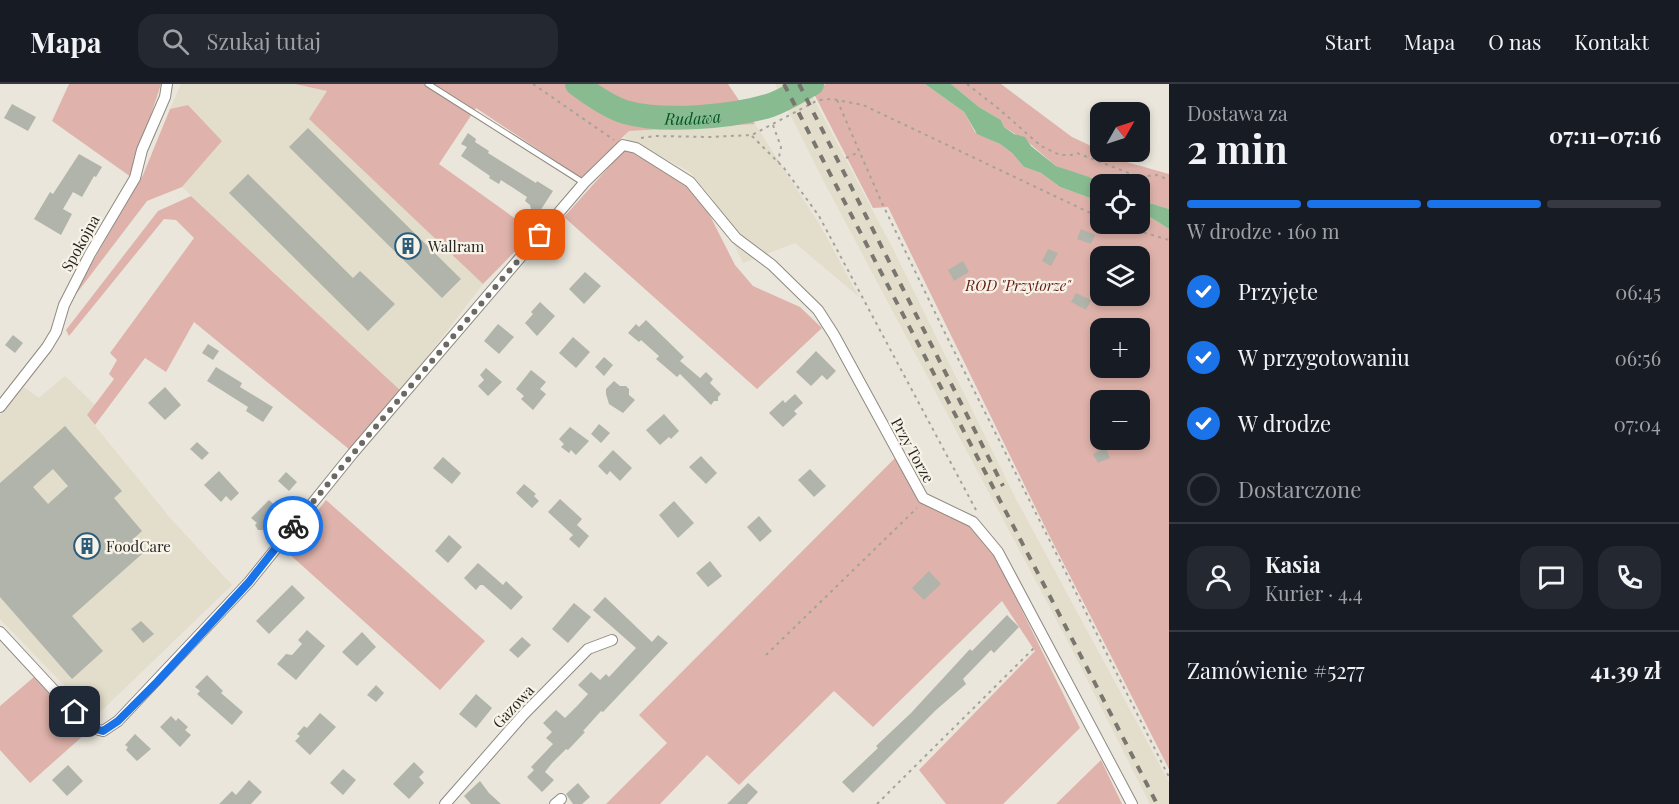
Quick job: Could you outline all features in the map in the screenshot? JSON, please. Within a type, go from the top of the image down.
[{"type":"street","name":"Spokojna","points":[[0,407],[56,332],[64,305],[90,254],[135,178],[142,150],[165,97],[167,84]]},
{"type":"street","points":[[0,632],[88,727],[103,731],[118,721],[249,582],[353,453],[584,183],[623,145]]},
{"type":"street","name":"Przy Torze","points":[[623,145],[636,148],[690,182],[736,238],[772,265],[818,310],[923,498],[973,522],[998,552],[1132,804]]},
{"type":"street","name":"Gazowa","points":[[445,804],[524,714],[588,649],[612,640]]},
{"type":"lane","points":[[428,84],[584,183]]},
{"type":"path","points":[[533,84],[623,145],[634,140],[655,136],[752,135],[818,100],[837,100],[863,105],[1090,213]]},
{"type":"path","points":[[967,84],[1041,146],[1060,156],[1077,153],[1139,177],[1157,175],[1169,180]]},
{"type":"path","points":[[837,100],[881,201],[1169,777]]},
{"type":"path","points":[[773,125],[781,147],[778,162]]},
{"type":"path","points":[[752,135],[778,162],[819,216],[979,517],[981,530]]},
{"type":"path","points":[[846,158],[859,152]]},
{"type":"path","points":[[1149,234],[1169,240]]},
{"type":"path","points":[[766,655],[920,506],[923,498]]},
{"type":"path","points":[[877,804],[1044,638]]},
{"type":"shaded area","points":[[181,84],[295,84],[327,91],[309,119],[483,284],[401,391],[182,187],[222,141],[188,105],[170,109]]},
{"type":"shaded area","points":[[775,84],[806,84],[892,247],[1016,499],[1169,782],[1169,804],[1150,804],[1066,638],[822,178]]},
{"type":"shaded area","points":[[925,84],[951,84],[979,107],[1001,120],[1004,127],[1014,134],[1025,137],[1031,146],[1056,166],[1090,177],[1090,198],[1060,187],[1041,173],[1024,167],[1012,153],[1000,144],[977,134],[964,112]]},
{"type":"shaded area","points":[[755,124],[820,225],[859,297],[795,243],[743,263],[712,198],[690,172],[624,137],[629,131]]},
{"type":"shaded area","points":[[1150,203],[1169,209],[1169,229],[1150,217]]},
{"type":"shaded area","points":[[65,376],[95,405],[87,416],[171,519],[232,585],[95,717],[0,619],[0,415],[24,387],[39,398]]},
{"type":"green space","points":[[69,84],[161,84],[131,177],[52,121]]},
{"type":"green space","points":[[295,84],[728,84],[755,124],[629,131],[581,178],[476,108],[439,164],[534,232],[483,284],[309,119],[327,91]]},
{"type":"green space","name":"ROD \"Przytorze\"","points":[[826,84],[925,84],[964,112],[975,132],[1000,144],[1012,153],[1024,167],[1041,173],[1060,187],[1090,198],[1090,234],[1150,234],[1150,217],[1169,229],[1169,769],[1049,535],[888,207],[873,208],[812,90]]},
{"type":"green space","points":[[951,84],[1001,84],[1072,137],[1090,145],[1090,162],[1127,162],[1169,174],[1169,209],[1150,203],[1150,174],[1090,174],[1090,177],[1056,166],[1028,142],[1004,127],[1001,120],[979,107]]},
{"type":"green space","points":[[188,105],[222,141],[182,187],[147,201],[67,306],[143,175],[170,109]]},
{"type":"green space","points":[[625,149],[669,166],[698,192],[735,265],[753,286],[800,307],[822,328],[757,389],[564,217]]},
{"type":"green space","points":[[191,196],[401,391],[350,450],[194,322],[166,372],[145,358],[95,425],[87,415],[114,379],[109,374],[117,360],[110,353],[194,238],[176,220],[164,219],[69,336],[66,330],[158,211]]},
{"type":"green space","points":[[899,454],[928,496],[973,525],[990,546],[1080,728],[1003,804],[946,804],[919,770],[1035,651],[1002,601],[873,727],[834,691],[739,785],[707,755],[660,804],[606,804],[667,743],[639,715]]},
{"type":"green space","points":[[326,500],[485,641],[440,690],[286,551]]},
{"type":"green space","points":[[34,677],[85,734],[30,783],[0,750],[0,706]]},
{"type":"green space","points":[[1101,760],[1122,804],[1056,804]]},
{"type":"building","points":[[12,104],[36,117],[28,131],[4,118]]},
{"type":"building","name":"Wallram","points":[[308,128],[461,279],[442,298],[289,147]]},
{"type":"building","points":[[468,133],[476,139],[475,142],[489,151],[488,153],[553,191],[540,211],[536,212],[531,209],[525,201],[527,197],[501,180],[499,184],[489,178],[490,176],[461,156],[467,147],[461,144]]},
{"type":"building","points":[[79,154],[102,167],[82,197],[73,192],[63,209],[72,214],[61,235],[34,219],[50,192],[53,194]]},
{"type":"building","points":[[248,174],[353,278],[360,271],[395,304],[368,331],[229,193]]},
{"type":"building","points":[[1081,229],[1095,235],[1091,244],[1077,239]]},
{"type":"building","points":[[1048,249],[1058,253],[1051,266],[1042,261]]},
{"type":"building","points":[[963,261],[969,272],[954,281],[948,270]]},
{"type":"building","points":[[585,272],[601,286],[584,304],[569,289]]},
{"type":"building","points":[[1076,293],[1090,300],[1086,310],[1071,302]]},
{"type":"building","points":[[540,302],[555,316],[537,336],[525,323]]},
{"type":"building","points":[[646,320],[684,357],[680,361],[700,378],[706,372],[713,379],[710,383],[721,394],[718,401],[714,401],[711,405],[680,374],[677,377],[656,359],[659,356],[641,340],[639,342],[628,333],[636,324],[639,327]]},
{"type":"building","points":[[498,324],[514,337],[499,354],[484,341]]},
{"type":"building","points":[[13,335],[23,343],[15,353],[5,345]]},
{"type":"building","points":[[573,337],[590,352],[576,368],[559,353]]},
{"type":"building","points":[[208,344],[219,351],[213,360],[202,353]]},
{"type":"building","points":[[816,351],[836,371],[827,380],[822,375],[811,386],[796,372]]},
{"type":"building","points":[[604,357],[613,365],[604,376],[595,367]]},
{"type":"building","points":[[216,367],[242,383],[240,387],[273,407],[263,422],[246,411],[248,407],[207,381]]},
{"type":"building","points":[[486,368],[502,382],[488,396],[478,386],[484,380],[480,375]]},
{"type":"building","points":[[531,370],[546,382],[540,389],[546,394],[533,410],[521,399],[524,396],[516,389]]},
{"type":"building","points":[[614,381],[620,386],[626,386],[629,389],[629,395],[635,400],[623,413],[609,404],[606,394],[606,389]]},
{"type":"building","points":[[165,387],[181,405],[165,420],[148,403]]},
{"type":"building","points":[[795,394],[803,403],[794,411],[797,414],[783,427],[769,413],[783,400],[785,403]]},
{"type":"building","points":[[664,414],[679,431],[660,445],[646,430]]},
{"type":"building","points":[[599,424],[610,433],[601,443],[591,434]]},
{"type":"building","name":"FoodCare","points":[[65,426],[122,491],[114,498],[142,531],[132,540],[143,553],[72,616],[103,651],[72,679],[0,597],[0,483]],"holes":[[[53,469],[68,486],[48,504],[33,487]]]},
{"type":"building","points":[[570,427],[589,441],[576,455],[571,450],[569,453],[561,447],[564,444],[559,439]]},
{"type":"building","points":[[197,442],[209,453],[202,460],[190,449]]},
{"type":"building","points":[[613,450],[632,468],[620,481],[610,471],[607,475],[598,466]]},
{"type":"building","points":[[1107,450],[1110,458],[1098,463],[1093,454]]},
{"type":"building","points":[[701,456],[717,473],[706,484],[689,467]]},
{"type":"building","points":[[443,457],[461,473],[452,484],[433,468]]},
{"type":"building","points":[[810,469],[826,486],[814,497],[798,480]]},
{"type":"building","points":[[219,471],[239,493],[231,501],[226,496],[221,502],[204,485]]},
{"type":"building","points":[[286,472],[297,482],[289,491],[278,481]]},
{"type":"building","points":[[524,484],[536,494],[534,496],[539,501],[532,508],[516,493]]},
{"type":"building","points":[[560,499],[582,519],[577,525],[589,536],[579,548],[569,539],[573,535],[548,512]]},
{"type":"building","points":[[269,500],[284,514],[266,532],[258,530],[255,525],[257,523],[251,518]]},
{"type":"building","points":[[674,501],[694,523],[678,538],[659,515]]},
{"type":"building","points":[[759,516],[772,531],[760,542],[747,527]]},
{"type":"building","points":[[449,535],[462,547],[448,563],[435,551]]},
{"type":"building","points":[[710,561],[722,576],[708,587],[696,573]]},
{"type":"building","points":[[478,563],[503,585],[506,581],[523,597],[511,610],[483,585],[476,590],[464,578]]},
{"type":"building","points":[[929,571],[941,584],[924,600],[912,588]]},
{"type":"building","points":[[292,585],[305,598],[269,634],[256,621]]},
{"type":"building","points":[[605,597],[652,642],[658,635],[668,643],[603,712],[601,711],[568,750],[566,749],[552,763],[545,772],[554,780],[542,792],[527,777],[534,770],[531,767],[553,744],[546,738],[552,732],[543,723],[556,710],[565,718],[588,694],[578,685],[591,672],[600,680],[606,674],[609,677],[636,648],[593,610]]},
{"type":"building","points":[[574,603],[591,617],[568,643],[552,629]]},
{"type":"building","points":[[1007,615],[1019,627],[994,653],[991,650],[963,679],[966,684],[936,710],[853,793],[842,782],[878,748],[876,746],[911,713],[970,649],[972,651]]},
{"type":"building","points":[[141,621],[154,634],[143,643],[131,629]]},
{"type":"building","points":[[307,630],[325,646],[296,680],[277,664],[286,654],[292,655],[302,644],[298,640]]},
{"type":"building","points":[[362,632],[376,647],[357,666],[342,652]]},
{"type":"building","points":[[522,637],[531,645],[518,658],[509,650]]},
{"type":"building","points":[[207,675],[223,691],[221,693],[243,712],[232,725],[197,694],[200,691],[195,687]]},
{"type":"building","points":[[376,685],[384,693],[376,702],[367,695]]},
{"type":"building","points":[[476,694],[492,708],[476,728],[459,714]]},
{"type":"building","points":[[320,713],[336,727],[310,755],[295,741],[300,736],[297,734],[304,726],[307,728]]},
{"type":"building","points":[[171,716],[176,721],[178,718],[188,727],[185,730],[191,735],[180,747],[160,727]]},
{"type":"building","points":[[135,734],[151,749],[137,761],[126,750],[128,747],[125,745]]},
{"type":"building","points":[[414,762],[424,772],[419,777],[424,783],[409,799],[393,784]]},
{"type":"building","points":[[68,765],[83,781],[67,796],[52,780]]},
{"type":"building","points":[[343,769],[356,780],[343,795],[330,783]]},
{"type":"building","points":[[249,780],[262,792],[251,804],[219,804],[232,791],[236,795]]},
{"type":"building","points":[[480,781],[501,804],[471,804],[464,796]]},
{"type":"building","points":[[578,783],[590,797],[582,804],[573,804],[566,794]]},
{"type":"building","points":[[748,783],[758,792],[747,804],[727,804]]},
{"type":"waterway","name":"Rudawa","points":[[577,84],[619,110],[640,115],[678,118],[738,113],[756,109],[776,103],[812,84]]},
{"type":"railway","points":[[784,84],[1157,804]]},
{"type":"railway","points":[[799,84],[1003,486]]},
{"type":"way so far","points":[[293,526],[540,235]]},
{"type":"place","name":"Wallram","points":[[408,246]]},
{"type":"place","name":"FoodCare","points":[[87,546]]},
{"type":"route","points":[[75,712],[88,727],[103,731],[118,721],[249,582],[293,526]]}]
